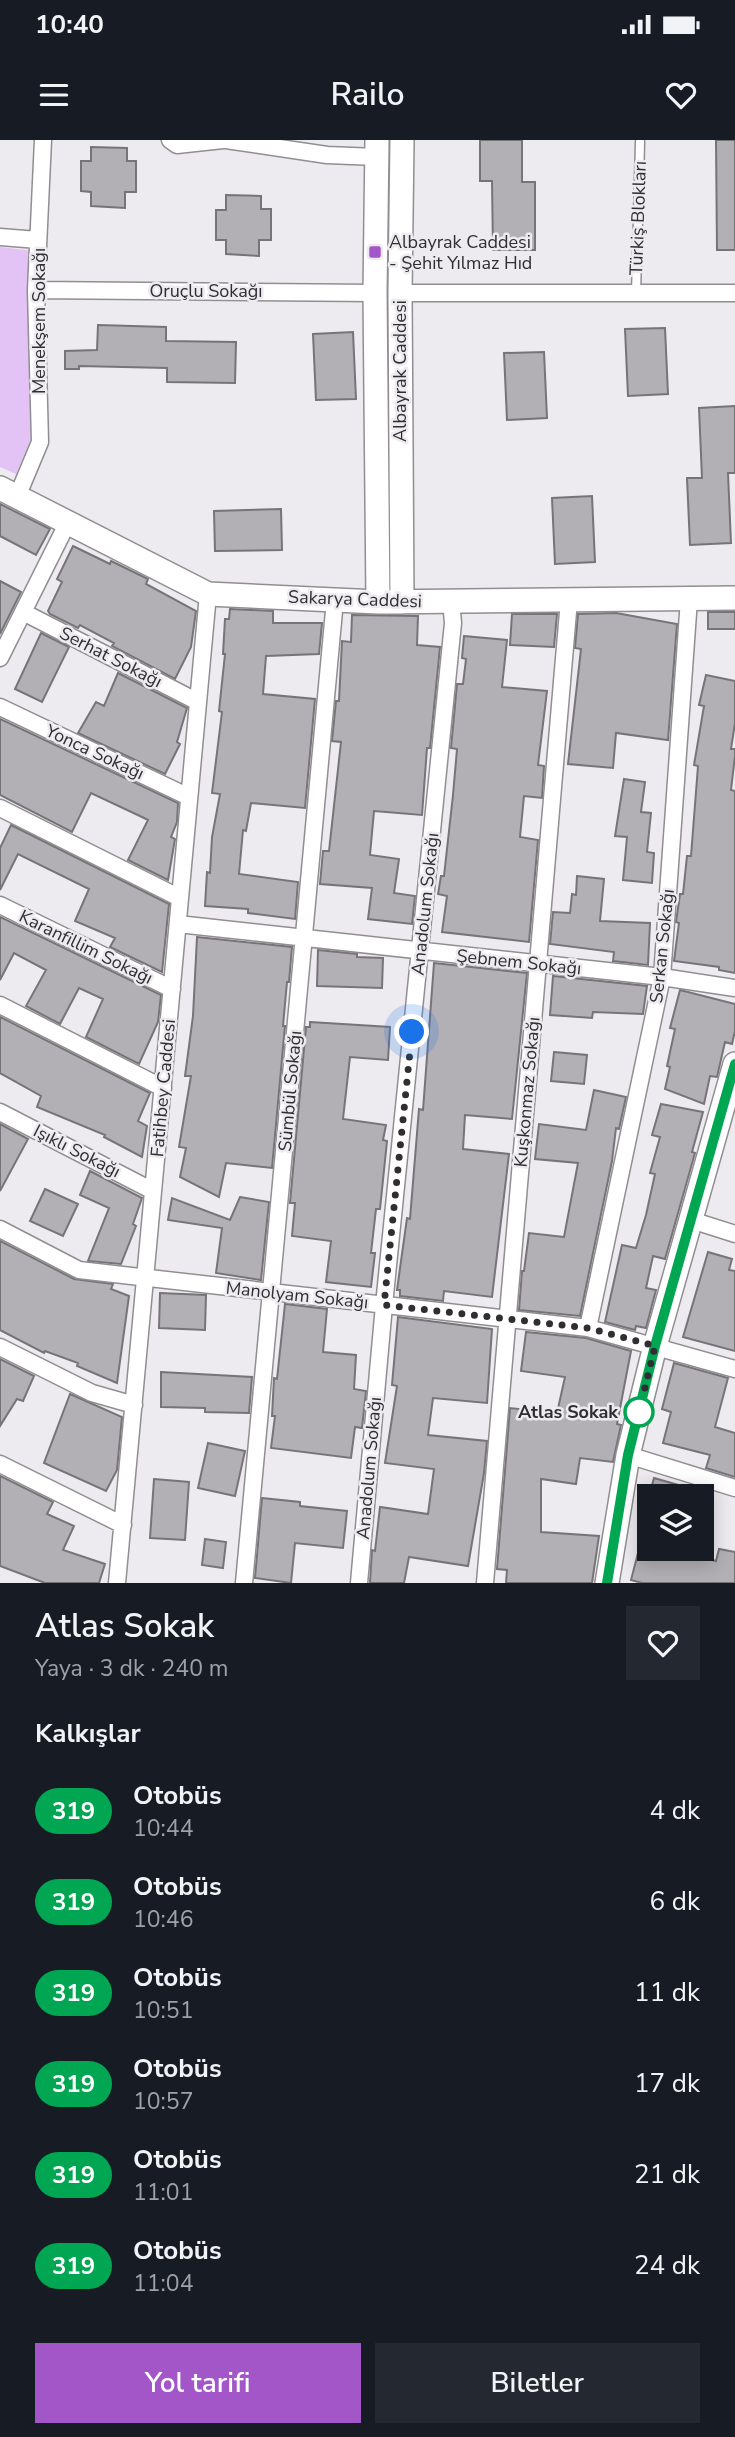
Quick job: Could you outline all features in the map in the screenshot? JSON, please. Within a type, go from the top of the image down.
[{"type":"street","name":"Menekşem Sokağı","points":[[8,492],[40,442],[36,290],[43,140]]},
{"type":"street","points":[[170,140],[177,145],[225,140],[327,155],[377,148],[402,149]]},
{"type":"street","name":"Albayrak Caddesi","points":[[377,148],[375,293],[378,601]]},
{"type":"street","name":"Albayrak Caddesi","points":[[402,149],[402,601]]},
{"type":"street","points":[[0,237],[38,240]]},
{"type":"street","name":"Oruçlu Sokağı","points":[[36,290],[375,293]]},
{"type":"street","points":[[375,293],[735,293]]},
{"type":"street","name":"Sakarya Caddesi","points":[[8,492],[208,594],[378,601],[735,598]]},
{"type":"street","points":[[0,658],[68,522]]},
{"type":"street","name":"Fatihbey Caddesi","points":[[117,1583],[208,594]]},
{"type":"street","name":"Serkan Sokağı","points":[[588,1328],[662,978],[689,599]]},
{"type":"street","name":"Sümbül Sokağı","points":[[244,1583],[335,600]]},
{"type":"street","name":"Kuşkonmaz Sokağı","points":[[485,1583],[569,600]]},
{"type":"street","name":"Anadolum Sokağı","points":[[359,1583],[384,1305],[453,623],[451,601]]},
{"type":"street","name":"Serhat Sokağı","points":[[23,612],[198,702]]},
{"type":"street","name":"Yonca Sokağı","points":[[0,707],[190,797]]},
{"type":"street","points":[[0,808],[180,898]]},
{"type":"street","name":"Karanfillim Sokağı","points":[[0,905],[172,989]]},
{"type":"street","name":"Şebnem Sokağı","points":[[178,924],[735,988]]},
{"type":"street","points":[[0,1004],[163,1088]]},
{"type":"street","points":[[607,1583],[628,1455],[655,1346],[691,1220],[728,1112],[735,1063]]},
{"type":"street","name":"Işıklı Sokağı","points":[[0,1112],[153,1191]]},
{"type":"street","points":[[691,1220],[735,1234]]},
{"type":"street","name":"Manolyam Sokağı","points":[[0,1228],[79,1270],[588,1328],[735,1369]]},
{"type":"street","points":[[0,1347],[92,1393],[134,1405]]},
{"type":"street","points":[[628,1455],[735,1488]]},
{"type":"street","points":[[0,1464],[123,1525]]},
{"type":"lane","name":"Türkiş Blokları","points":[[636,294],[640,142]]},
{"type":"shaded area","points":[[0,247],[34,251],[32,436],[16,474],[0,467]]},
{"type":"building","points":[[480,140],[522,140],[522,182],[535,182],[535,250],[493,250],[492,181],[480,181]]},
{"type":"building","points":[[716,140],[735,140],[735,250],[717,250]]},
{"type":"building","points":[[91,147],[127,148],[127,161],[136,161],[136,192],[125,192],[125,208],[91,206],[91,192],[81,191],[81,161],[91,161]]},
{"type":"building","points":[[226,195],[261,196],[261,209],[271,209],[271,240],[259,240],[259,256],[226,254],[226,240],[216,240],[216,210],[226,210]]},
{"type":"building","points":[[98,325],[166,327],[166,341],[236,342],[235,383],[167,382],[167,368],[79,366],[79,369],[65,369],[65,351],[97,350]]},
{"type":"building","points":[[665,328],[668,394],[628,396],[625,329]]},
{"type":"building","points":[[353,332],[356,399],[316,400],[313,334]]},
{"type":"building","points":[[544,352],[547,418],[507,420],[504,353]]},
{"type":"building","points":[[735,406],[735,473],[728,473],[731,543],[690,545],[687,478],[702,478],[699,408]]},
{"type":"building","points":[[592,496],[595,562],[555,564],[552,498]]},
{"type":"building","points":[[0,504],[50,529],[36,555],[0,536]]},
{"type":"building","points":[[281,509],[282,550],[215,551],[214,511]]},
{"type":"building","points":[[73,546],[148,579],[146,584],[196,611],[191,647],[175,679],[112,646],[114,643],[80,625],[78,628],[50,614],[48,611],[62,582],[57,579]]},
{"type":"building","points":[[0,581],[21,592],[0,634]]},
{"type":"building","points":[[230,609],[273,611],[273,623],[322,623],[319,654],[266,656],[263,694],[315,699],[305,808],[251,803],[246,831],[243,830],[239,874],[298,882],[295,919],[248,913],[248,909],[205,906],[207,872],[210,873],[212,837],[220,794],[212,793],[222,712],[219,711],[225,654],[225,619],[229,619]]},
{"type":"building","points":[[708,612],[735,612],[735,629],[708,629]]},
{"type":"building","points":[[616,613],[677,624],[668,740],[616,733],[613,768],[568,764],[581,649],[575,648],[578,614]]},
{"type":"building","points":[[512,614],[557,614],[554,647],[510,645]]},
{"type":"building","points":[[352,615],[418,616],[417,645],[440,647],[430,748],[427,748],[422,815],[374,811],[370,855],[399,859],[394,893],[415,896],[412,924],[368,919],[372,888],[320,884],[323,851],[329,851],[341,742],[332,741],[336,701],[339,701],[342,641],[351,642]]},
{"type":"building","points":[[41,633],[69,647],[42,702],[15,689]]},
{"type":"building","points":[[464,636],[507,640],[502,687],[547,691],[538,765],[544,766],[542,798],[524,796],[520,837],[538,840],[529,942],[442,932],[447,896],[438,894],[441,876],[444,876],[453,795],[457,749],[451,748],[457,684],[463,684],[466,659],[462,658]]},
{"type":"building","points":[[118,673],[187,708],[177,742],[180,744],[165,774],[78,733],[96,702],[104,706]]},
{"type":"building","points":[[706,675],[735,681],[735,723],[731,749],[735,749],[735,756],[731,790],[735,791],[735,973],[719,970],[719,967],[674,961],[680,894],[683,894],[687,856],[691,856],[698,766],[694,765],[704,706],[699,705]]},
{"type":"building","points":[[0,719],[178,803],[177,822],[171,837],[175,839],[168,880],[128,860],[148,820],[91,793],[72,832],[0,795]]},
{"type":"building","points":[[624,779],[645,782],[641,812],[651,813],[647,852],[654,853],[652,883],[623,880],[627,837],[615,836]]},
{"type":"building","points":[[11,825],[169,904],[162,972],[110,947],[115,938],[75,921],[89,889],[18,854],[0,890],[0,848]]},
{"type":"building","points":[[577,876],[604,879],[600,921],[650,923],[648,965],[613,961],[614,952],[550,944],[553,912],[570,913],[572,894],[576,895]]},
{"type":"building","points":[[0,917],[161,995],[158,1022],[139,1064],[86,1037],[103,999],[79,988],[60,1024],[26,1006],[46,970],[14,953],[0,980]]},
{"type":"building","points":[[197,937],[292,947],[272,1168],[226,1163],[219,1197],[180,1177],[186,1148],[179,1147],[191,1076],[185,1076],[193,1016]]},
{"type":"building","points":[[318,950],[357,954],[357,957],[383,958],[382,988],[317,986]]},
{"type":"building","points":[[434,963],[527,973],[512,1119],[465,1115],[463,1149],[509,1154],[492,1297],[444,1291],[443,1301],[400,1296],[400,1290],[397,1290],[407,1218],[410,1219],[419,1109],[423,1110]]},
{"type":"building","points":[[553,976],[647,986],[643,1014],[593,1012],[592,1018],[550,1015]]},
{"type":"building","points":[[680,990],[735,1004],[732,1044],[725,1042],[717,1077],[710,1076],[704,1104],[665,1089],[675,1029],[670,1028]]},
{"type":"building","points":[[0,1017],[150,1093],[138,1121],[147,1126],[142,1157],[104,1137],[105,1135],[37,1107],[41,1096],[0,1073]]},
{"type":"building","points":[[310,1022],[390,1027],[388,1060],[350,1057],[343,1119],[386,1125],[383,1140],[387,1141],[380,1209],[376,1209],[371,1253],[375,1253],[371,1287],[326,1282],[331,1241],[292,1236],[295,1203],[290,1203],[306,1027],[310,1027]]},
{"type":"building","points":[[554,1052],[587,1055],[584,1084],[551,1081]]},
{"type":"building","points":[[594,1090],[626,1097],[619,1129],[616,1128],[612,1161],[580,1316],[519,1310],[529,1233],[564,1237],[578,1163],[535,1159],[539,1124],[586,1130]]},
{"type":"building","points":[[661,1104],[703,1112],[692,1152],[695,1153],[665,1259],[653,1256],[646,1288],[656,1290],[646,1328],[636,1326],[635,1330],[605,1322],[622,1245],[636,1248],[646,1215],[655,1174],[650,1173],[660,1137],[652,1135]]},
{"type":"building","points":[[0,1124],[28,1139],[0,1191]]},
{"type":"building","points":[[90,1171],[142,1198],[133,1224],[136,1226],[121,1264],[88,1261],[109,1208],[80,1195]]},
{"type":"building","points":[[45,1189],[78,1204],[63,1236],[30,1221]]},
{"type":"building","points":[[240,1197],[269,1202],[261,1280],[216,1273],[222,1228],[168,1220],[172,1198],[230,1220]]},
{"type":"building","points":[[0,1241],[74,1279],[113,1284],[111,1289],[129,1296],[117,1383],[77,1366],[78,1363],[45,1351],[44,1353],[0,1330]]},
{"type":"building","points":[[708,1252],[732,1259],[729,1270],[735,1271],[735,1351],[683,1337]]},
{"type":"building","points":[[160,1293],[206,1295],[205,1330],[159,1328]]},
{"type":"building","points":[[285,1304],[327,1309],[323,1352],[356,1355],[354,1389],[366,1391],[362,1428],[355,1427],[351,1458],[271,1448],[275,1416],[272,1416],[274,1378],[277,1379]]},
{"type":"building","points":[[398,1317],[492,1329],[487,1403],[433,1398],[428,1435],[487,1441],[484,1473],[468,1566],[409,1557],[404,1583],[370,1583],[372,1550],[375,1551],[380,1507],[428,1514],[434,1469],[385,1463],[397,1386],[392,1385]]},
{"type":"building","points":[[526,1332],[586,1338],[631,1351],[617,1424],[621,1425],[613,1462],[580,1458],[576,1484],[541,1479],[541,1532],[599,1536],[592,1583],[506,1583],[507,1570],[497,1569],[510,1408],[557,1413],[565,1377],[521,1371]]},
{"type":"building","points":[[0,1359],[34,1376],[23,1401],[17,1399],[0,1426]]},
{"type":"building","points":[[674,1363],[728,1378],[715,1427],[735,1433],[735,1477],[706,1468],[710,1455],[663,1443],[671,1412],[662,1409]]},
{"type":"building","points":[[161,1372],[252,1377],[249,1413],[161,1407]]},
{"type":"building","points":[[70,1394],[122,1417],[117,1470],[106,1491],[44,1463]]},
{"type":"building","points":[[208,1443],[245,1451],[235,1496],[198,1488]]},
{"type":"building","points":[[0,1476],[53,1502],[47,1514],[74,1526],[63,1550],[105,1564],[99,1583],[45,1583],[0,1566]]},
{"type":"building","points":[[654,1478],[675,1484],[652,1484]]},
{"type":"building","points":[[154,1479],[189,1482],[185,1540],[150,1538]]},
{"type":"building","points":[[262,1498],[300,1502],[300,1506],[347,1511],[343,1548],[295,1543],[291,1583],[255,1578]]},
{"type":"building","points":[[205,1539],[226,1542],[223,1568],[202,1565]]},
{"type":"building","points":[[719,1549],[735,1552],[735,1583],[642,1583],[631,1580],[637,1557],[637,1561],[716,1561]]},
{"type":"bus line","name":"319","points":[[607,1583],[628,1455],[655,1346],[735,1064]]},
{"type":"place","name":"Albayrak Caddesi - Şehit Yılmaz Hıd","points":[[375,252]]},
{"type":"place","name":"Atlas Sokak","points":[[639,1412]]},
{"type":"route","points":[[412,1032],[384,1305],[588,1328],[655,1346],[639,1412]]}]
